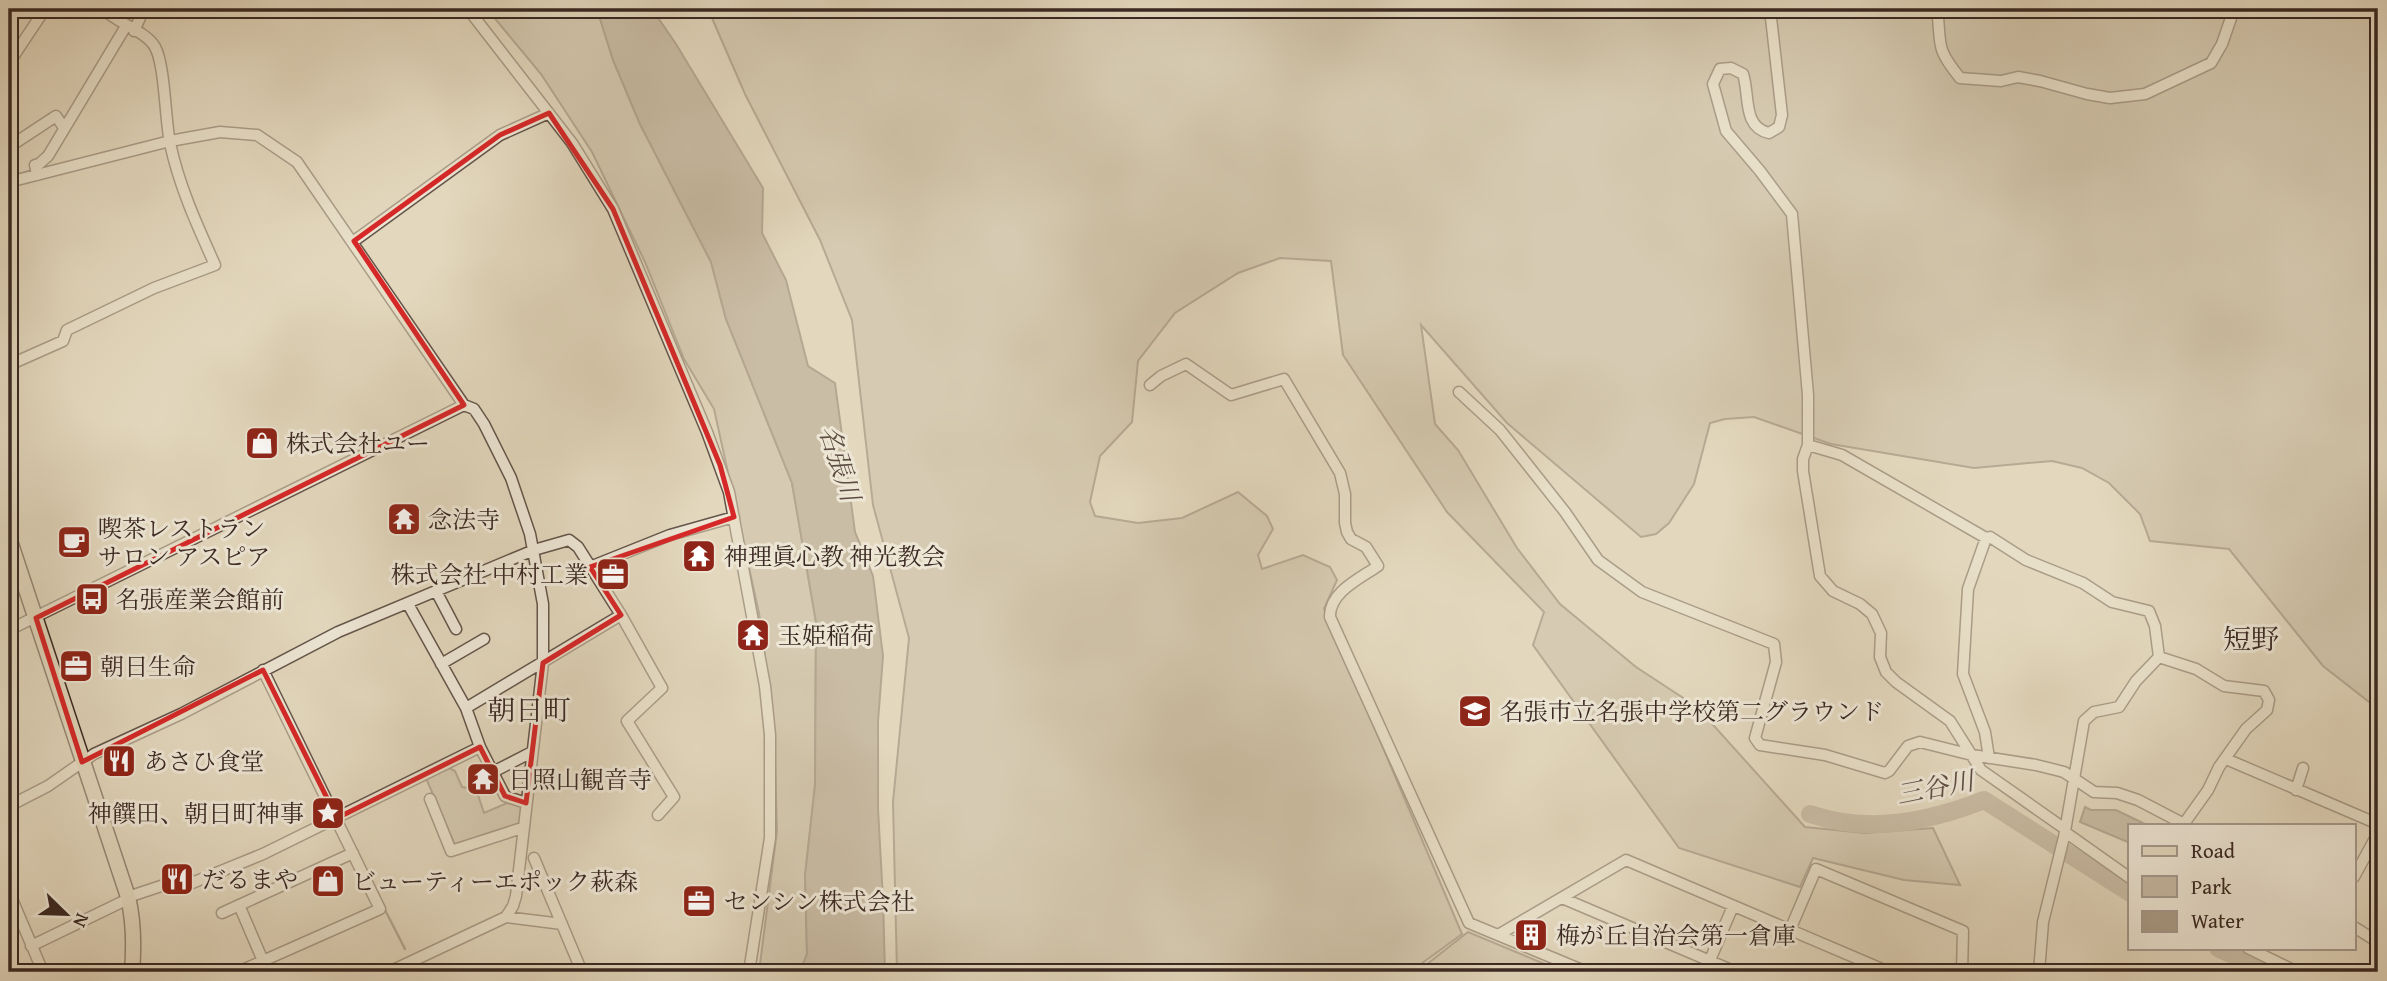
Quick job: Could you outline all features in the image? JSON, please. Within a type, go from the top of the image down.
[{"type":"main road","points":[[9,538],[128,898],[134,947],[132,972]]},
{"type":"street","points":[[9,63],[41,15],[39,9]]},
{"type":"street","points":[[9,365],[63,341],[67,330],[137,296],[215,265],[186,199],[170,141],[157,51],[150,41],[103,9]]},
{"type":"street","points":[[36,171],[144,9]]},
{"type":"street","points":[[468,9],[572,143],[613,209],[720,465],[734,517],[765,686],[770,735],[770,838],[749,972]]},
{"type":"street","points":[[1770,9],[1782,115],[1779,127],[1769,133],[1759,131],[1753,123],[1743,74],[1731,68],[1720,69],[1713,83],[1726,131],[1792,214],[1808,395],[1808,445],[1803,459],[1803,471],[1820,576],[1833,591],[1860,604],[1872,614],[1881,633],[1881,657],[1886,671],[1896,682],[1950,721],[1981,770],[2064,833],[2128,877]]},
{"type":"street","points":[[1937,9],[1942,57],[1960,78],[2001,81],[2018,77],[2110,98],[2146,94],[2211,63],[2222,44],[2231,19],[2230,9]]},
{"type":"street","points":[[354,241],[500,135],[549,113]]},
{"type":"street","points":[[9,134],[15,143],[56,117],[64,128]]},
{"type":"street","points":[[9,182],[36,171],[170,141],[220,132],[257,135],[297,162],[354,241],[464,405],[474,409],[497,448],[518,495],[534,550],[542,604],[543,663],[516,896],[506,917],[409,968],[389,972]]},
{"type":"street","points":[[1150,385],[1161,376],[1186,364],[1231,395],[1284,379],[1340,473],[1345,494],[1347,532],[1351,539],[1366,547],[1378,566],[1336,598],[1330,617],[1469,923],[1587,972]]},
{"type":"street","points":[[1459,392],[1500,430],[1565,512],[1598,560],[1642,592],[1774,644],[1776,662],[1755,738],[1760,745],[1825,755],[1885,772],[1889,771],[1908,746],[1920,743],[2064,772],[2094,792],[2117,793],[2138,800],[2183,824],[2246,729],[2267,710],[2269,700],[2264,691],[2224,686],[2196,670],[2159,657]]},
{"type":"street","points":[[9,630],[464,405]]},
{"type":"street","points":[[1808,445],[1842,455],[1986,538],[1990,537],[2026,560],[2083,583],[2112,602],[2149,611],[2155,626],[2159,657]]},
{"type":"street","points":[[590,567],[670,535],[734,517]]},
{"type":"street","points":[[1986,538],[1968,589],[1963,674],[1985,732],[1989,758]]},
{"type":"street","points":[[9,806],[48,786],[93,754],[181,714],[338,632],[534,550],[569,540],[574,542],[621,615],[662,688],[627,721],[674,797],[658,815]]},
{"type":"street","points":[[436,591],[456,629]]},
{"type":"street","points":[[408,604],[466,708],[505,796],[526,803]]},
{"type":"street","points":[[466,708],[621,615]]},
{"type":"street","points":[[441,664],[484,639]]},
{"type":"street","points":[[2039,972],[2043,922],[2064,833],[2084,721],[2094,712],[2119,707],[2136,681],[2159,657]]},
{"type":"street","points":[[238,972],[380,909],[263,670]]},
{"type":"street","points":[[31,946],[128,898],[188,877],[192,883],[208,878],[263,854],[481,747]]},
{"type":"street","points":[[493,772],[532,752]]},
{"type":"street","points":[[2226,759],[2378,824]]},
{"type":"street","points":[[2296,790],[2303,768]]},
{"type":"street","points":[[430,799],[451,851],[523,828]]},
{"type":"street","points":[[2158,824],[2163,814]]},
{"type":"street","points":[[2356,873],[2378,833]]},
{"type":"street","points":[[222,913],[353,853]]},
{"type":"street","points":[[534,858],[582,972]]},
{"type":"street","points":[[1498,935],[1626,860],[1889,972]]},
{"type":"street","points":[[1790,930],[1816,869],[1963,931],[1962,972]]},
{"type":"street","points":[[9,892],[43,972]]},
{"type":"street","points":[[1562,898],[1736,972]]},
{"type":"street","points":[[239,905],[263,961]]},
{"type":"street","points":[[1705,972],[1733,906]]},
{"type":"street","points":[[506,917],[562,925]]},
{"type":"street","points":[[2356,928],[2378,942]]},
{"type":"street","points":[[2252,950],[2297,972]]},
{"type":"highlighted area","points":[[549,113],[613,209],[720,465],[734,517],[590,567],[621,615],[543,663],[526,803],[505,796],[480,747],[337,818],[263,670],[82,762],[36,618],[464,405],[354,241],[500,135]]},
{"type":"green space","points":[[487,9],[597,9],[613,60],[640,124],[711,262],[726,319],[792,483],[816,622],[815,785],[805,876],[807,954],[800,972],[759,972],[777,831],[774,725],[759,613],[714,409],[684,359],[645,262],[592,152],[541,74]]},
{"type":"green space","points":[[708,9],[2378,9],[2378,709],[2323,666],[2229,549],[2150,541],[2140,514],[2109,483],[2082,468],[2052,461],[1974,468],[1831,444],[1754,417],[1725,419],[1710,423],[1694,484],[1669,523],[1656,534],[1641,537],[1507,423],[1421,325],[1435,424],[1458,450],[1517,548],[1560,604],[1636,667],[1697,707],[1805,827],[1865,833],[1933,828],[1960,885],[1904,880],[1813,858],[1800,887],[1679,848],[1533,645],[1544,612],[1447,512],[1343,355],[1331,261],[1280,258],[1238,273],[1175,313],[1138,361],[1132,422],[1100,456],[1090,502],[1095,516],[1138,523],[1182,518],[1238,492],[1267,516],[1273,529],[1258,555],[1262,569],[1303,555],[1330,567],[1337,580],[1324,609],[1462,934],[1414,972],[897,972],[893,802],[909,638],[873,505],[852,320],[820,240],[745,94]]},
{"type":"green space","points":[[447,767],[455,771],[462,787],[476,789],[484,813],[507,803],[523,807],[520,826],[455,845],[425,776]]},
{"type":"green space","points":[[1468,932],[1564,972],[1417,972]]},
{"type":"water","name":"名張川","points":[[597,9],[652,9],[676,44],[763,188],[762,233],[786,280],[808,366],[835,383],[855,532],[873,576],[883,656],[878,722],[878,809],[885,972],[800,972],[807,954],[805,876],[815,785],[816,622],[792,483],[726,319],[711,262],[640,124],[613,60]]},
{"type":"water","points":[[2085,807],[2091,810],[2116,810],[2145,824],[2128,824],[2128,842],[2080,822]]},
{"type":"waterway","points":[[9,177],[33,170]]},
{"type":"waterway","name":"三谷川","points":[[1810,814],[1854,823],[1898,823],[1941,814],[1984,800],[2128,892]]},
{"type":"waterway","points":[[384,908],[405,949]]},
{"type":"waterway","name":"三谷川","points":[[2222,950],[2269,972]]},
{"type":"place","name":"株式会社ユー","points":[[262,443]]},
{"type":"place","name":"念法寺","points":[[404,519]]},
{"type":"place","name":"喫茶レストラン サロン アスピア","points":[[74,542]]},
{"type":"place","name":"神理眞心教 神光教会","points":[[699,556]]},
{"type":"place","name":"株式会社 中村工業","points":[[613,574]]},
{"type":"place","name":"名張産業会館前","points":[[92,599]]},
{"type":"place","name":"玉姫稲荷","points":[[753,635]]},
{"type":"place","name":"朝日生命","points":[[76,666]]},
{"type":"place","name":"名張市立名張中学校第二グラウンド","points":[[1475,711]]},
{"type":"place","name":"あさひ食堂","points":[[119,761]]},
{"type":"place","name":"日照山観音寺","points":[[483,779]]},
{"type":"place","name":"神饌田、朝日町神事","points":[[328,813]]},
{"type":"place","name":"だるまや","points":[[177,879]]},
{"type":"place","name":"ビューティーエポック萩森","points":[[328,881]]},
{"type":"place","name":"センシン株式会社","points":[[699,901]]},
{"type":"place","name":"梅が丘自治会第一倉庫","points":[[1531,935]]},
{"type":"district","name":"短野","points":[[2251,638]]},
{"type":"district","name":"朝日町","points":[[529,709]]}]
